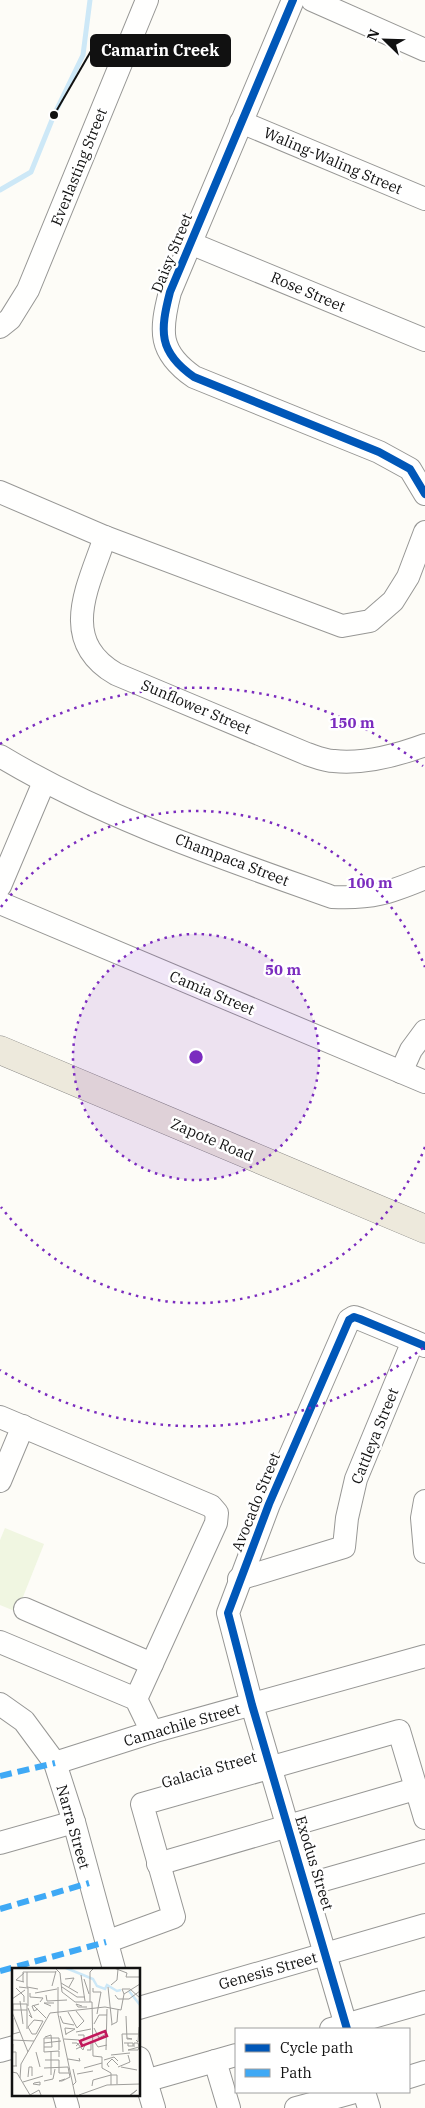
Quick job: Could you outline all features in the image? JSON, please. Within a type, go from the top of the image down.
[{"type":"main road","name":"Zapote Road","points":[[0,1050],[425,1229]]},
{"type":"street","name":"Everlasting Street","points":[[0,327],[10,319],[28,290],[148,0]]},
{"type":"street","name":"Daisy Street","points":[[293,0],[170,292],[162,333],[176,365],[194,377],[379,452],[410,469],[425,494]]},
{"type":"street","points":[[312,0],[425,50]]},
{"type":"street","name":"Waling-Waling Street","points":[[241,122],[425,199]]},
{"type":"street","name":"Rose Street","points":[[190,243],[425,340]]},
{"type":"street","points":[[0,492],[105,537],[342,626],[370,621],[393,601],[408,577],[425,532]]},
{"type":"street","name":"Sunflower Street","points":[[105,537],[84,596],[81,614],[82,629],[86,643],[94,658],[102,666],[116,674],[307,754],[333,761],[380,757],[405,752],[425,745]]},
{"type":"street","name":"Champaca Street","points":[[0,756],[44,782],[139,824],[332,897],[363,898],[394,891],[425,878]]},
{"type":"street","points":[[0,886],[44,782]]},
{"type":"street","name":"Camia Street","points":[[0,903],[425,1082]]},
{"type":"street","points":[[401,1072],[411,1050],[425,1031]]},
{"type":"street","name":"Avocado Street","points":[[252,1705],[228,1613],[239,1579],[269,1504],[349,1320],[354,1317],[419,1343]]},
{"type":"street","name":"Cattleya Street","points":[[239,1579],[344,1547],[347,1518],[356,1479],[419,1343]]},
{"type":"street","points":[[0,1417],[211,1506],[217,1513],[216,1523],[136,1699]]},
{"type":"street","points":[[0,1480],[23,1426]]},
{"type":"street","points":[[425,1501],[422,1518],[425,1552]]},
{"type":"street","points":[[25,1609],[152,1664]]},
{"type":"street","points":[[0,1642],[136,1699],[152,1732]]},
{"type":"street","name":"Camachile Street","points":[[55,1763],[152,1732],[425,1656]]},
{"type":"street","name":"Narra Street","points":[[0,1704],[24,1722],[55,1763],[74,1822],[114,1968]]},
{"type":"street","name":"Exodus Street","points":[[252,1705],[326,1954],[341,2028]]},
{"type":"street","name":"Galacia Street","points":[[158,1864],[142,1804],[399,1731],[415,1789]]},
{"type":"street","points":[[106,1942],[174,1917],[158,1864],[415,1789],[425,1818]]},
{"type":"street","points":[[0,1843],[74,1822]]},
{"type":"street","points":[[306,1885],[425,1851]]},
{"type":"street","name":"Genesis Street","points":[[140,2008],[425,1925]]},
{"type":"street","points":[[341,2028],[425,2002]]},
{"type":"street","points":[[146,2081],[235,2055]]},
{"type":"street","points":[[140,2061],[154,2108]]},
{"type":"street","points":[[214,2061],[229,2108]]},
{"type":"street","points":[[410,2077],[425,2072]]},
{"type":"street","points":[[296,2108],[351,2093]]},
{"type":"street","points":[[364,2093],[369,2108]]},
{"type":"green space","points":[[5,1528],[44,1544],[17,1612],[0,1605],[0,1540]]},
{"type":"waterway","points":[[0,190],[31,172],[54,115],[83,55],[90,0]]},
{"type":"marked path","points":[[0,1776],[55,1763]]},
{"type":"marked path","points":[[0,1909],[89,1883]]},
{"type":"marked path","points":[[0,1971],[106,1942]]},
{"type":"cycle path","points":[[293,0],[170,292],[164,318],[165,340],[174,359],[194,377],[379,452],[410,469],[425,494]]},
{"type":"cycle path","points":[[347,2028],[252,1705],[228,1613],[269,1504],[349,1320],[354,1317],[360,1319],[425,1346]]},
{"type":"place","name":"Camarin Creek","points":[[54,115]]}]
